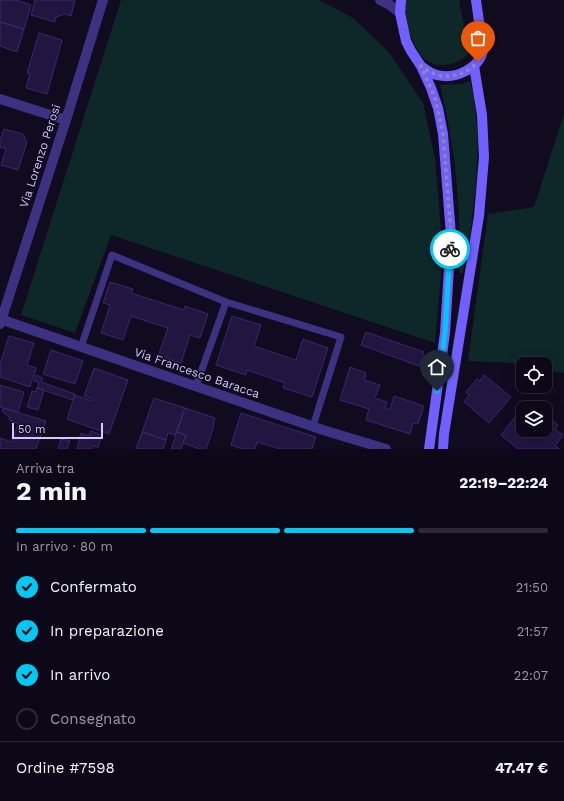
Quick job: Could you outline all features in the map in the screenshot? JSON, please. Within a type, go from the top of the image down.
[{"type":"street","name":"Via Lorenzo Perosi","points":[[0,321],[66,120],[103,0]]},
{"type":"street","points":[[380,0],[390,5],[400,13]]},
{"type":"street","points":[[401,0],[400,13],[406,41],[421,66],[436,102],[443,134],[451,235],[445,333],[429,449]]},
{"type":"street","points":[[421,66],[430,72],[442,76],[456,74],[474,66],[481,58],[484,50],[476,0]]},
{"type":"street","points":[[443,449],[444,434],[480,208],[484,157],[482,115],[474,66]]},
{"type":"street","points":[[0,99],[66,120]]},
{"type":"street","name":"Via Francesco Baracca","points":[[0,321],[386,449]]},
{"type":"lane","points":[[81,347],[112,255],[226,302],[341,337],[313,426]]},
{"type":"lane","points":[[196,386],[226,302]]},
{"type":"green space","points":[[121,0],[319,0],[353,18],[389,52],[423,103],[435,158],[443,253],[435,343],[111,235],[75,333],[21,315]]},
{"type":"green space","points":[[405,0],[459,0],[464,24],[472,42],[470,51],[466,56],[461,60],[447,65],[433,64],[423,58],[416,47],[407,26]]},
{"type":"green space","points":[[470,81],[474,97],[478,139],[476,183],[470,235],[463,273],[459,273],[460,249],[456,178],[450,132],[440,85],[461,84]]},
{"type":"green space","points":[[564,114],[564,373],[552,371],[552,357],[516,357],[516,364],[468,361],[488,214],[534,207]]},
{"type":"building","points":[[0,0],[16,0],[31,5],[24,29],[0,22]]},
{"type":"building","points":[[35,0],[75,0],[71,16],[65,14],[56,17],[55,22],[31,15]]},
{"type":"building","points":[[0,22],[24,29],[17,52],[0,46]]},
{"type":"building","points":[[39,33],[62,40],[47,94],[26,88],[30,74],[27,73]]},
{"type":"building","points":[[4,129],[23,134],[27,142],[18,170],[1,165],[6,149],[0,147],[0,141]]},
{"type":"building","points":[[110,282],[133,289],[131,293],[184,310],[185,306],[208,314],[200,338],[190,335],[181,363],[158,356],[168,328],[131,316],[123,340],[101,333],[110,305],[103,303]]},
{"type":"building","points":[[232,316],[261,325],[254,346],[296,360],[303,339],[328,348],[312,397],[283,388],[285,383],[247,370],[246,375],[216,365]]},
{"type":"building","points":[[366,332],[424,352],[419,366],[361,345]]},
{"type":"building","points":[[9,336],[34,343],[27,365],[36,368],[30,387],[0,377],[0,364]]},
{"type":"building","points":[[51,350],[83,361],[75,384],[43,374]]},
{"type":"building","points":[[350,367],[366,373],[364,380],[380,385],[375,398],[387,402],[385,408],[390,410],[394,396],[424,406],[418,424],[413,423],[410,434],[366,420],[369,409],[340,400]]},
{"type":"building","points":[[94,368],[128,380],[109,434],[67,419],[75,395],[92,401],[93,399],[84,396]]},
{"type":"building","points":[[36,375],[43,378],[41,382],[75,394],[73,400],[37,388],[39,383],[34,381]]},
{"type":"building","points":[[484,375],[511,397],[489,423],[464,402],[469,395],[466,392],[477,379],[480,381]]},
{"type":"building","points":[[0,385],[24,392],[18,412],[0,407]]},
{"type":"building","points":[[37,388],[44,390],[38,410],[27,407],[32,391],[36,392]]},
{"type":"building","points":[[154,398],[185,408],[175,435],[168,433],[166,440],[142,432]]},
{"type":"building","points":[[3,408],[46,421],[36,449],[0,449],[0,438],[12,442],[18,424],[9,420],[10,418],[2,411]]},
{"type":"building","points":[[185,408],[215,418],[214,426],[206,449],[200,449],[183,443],[186,435],[177,432]]},
{"type":"building","points":[[241,413],[316,437],[312,449],[280,449],[257,442],[255,449],[242,449],[231,445]]},
{"type":"building","points":[[516,415],[516,437],[552,437],[552,420],[558,425],[555,429],[563,435],[555,446],[560,449],[518,449],[501,435]]},
{"type":"building","points":[[91,431],[102,435],[98,447],[93,446],[92,449],[77,449],[81,433],[89,436]]},
{"type":"building","points":[[142,432],[166,440],[163,449],[136,449]]},
{"type":"building","points":[[177,432],[186,435],[181,449],[171,449]]},
{"type":"building","points":[[61,439],[70,441],[67,449],[58,449]]},
{"type":"way so far","points":[[450,249],[451,235],[443,134],[435,98],[421,66],[436,75],[450,76],[463,72],[478,62]]},
{"type":"route","points":[[437,391],[445,333],[450,249]]}]
